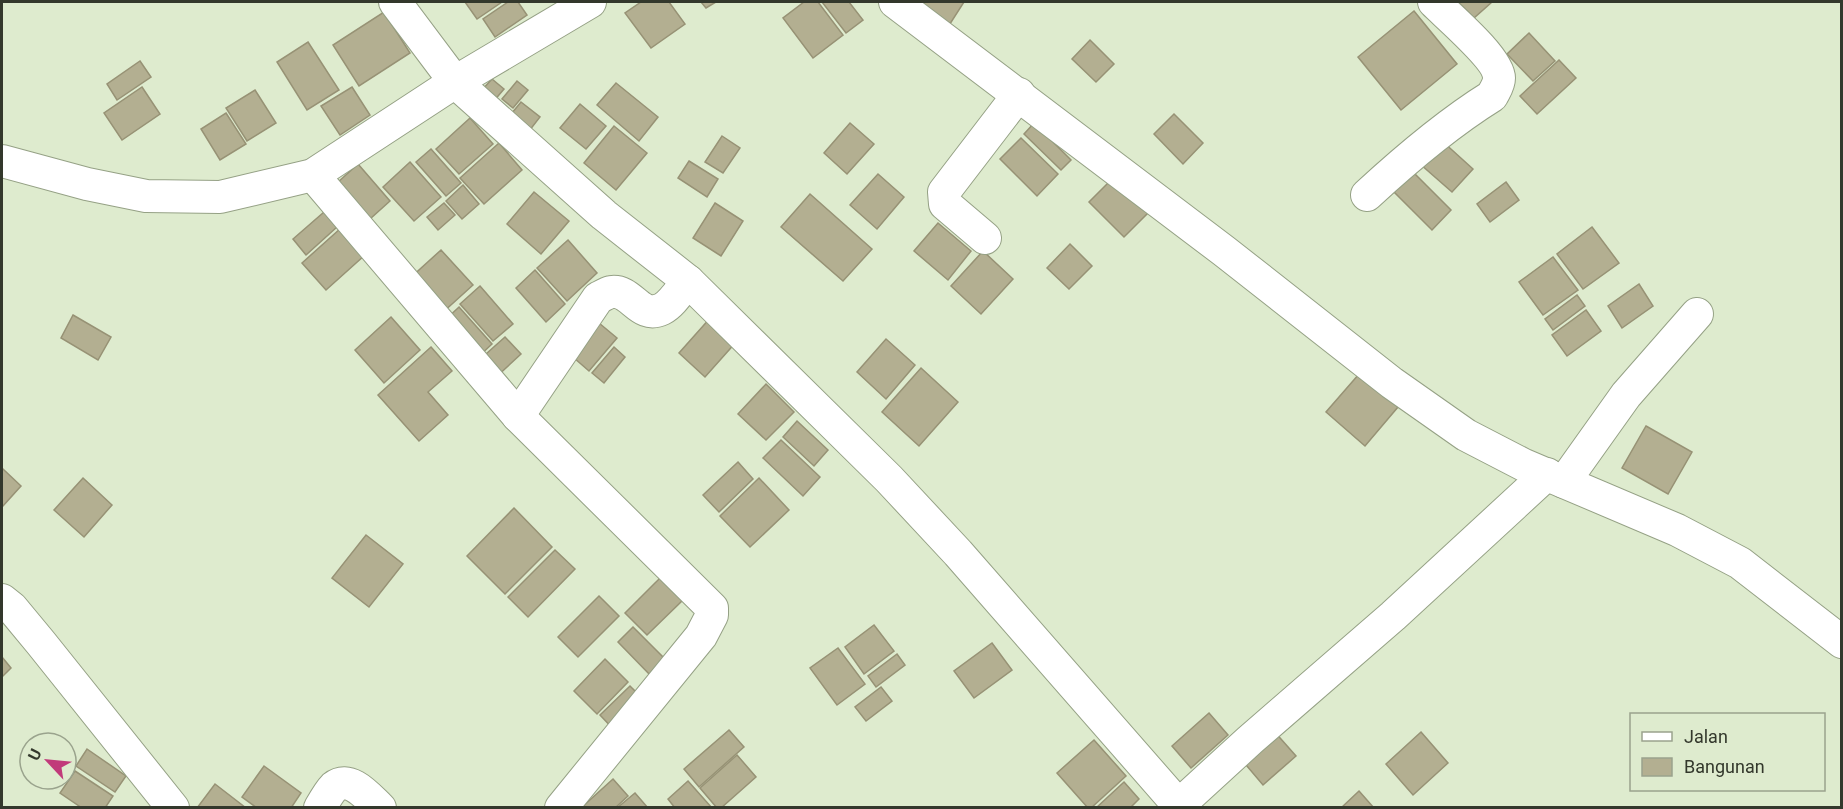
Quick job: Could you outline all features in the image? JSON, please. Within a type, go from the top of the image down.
[{"type":"street","points":[[395,2],[455,82],[604,215],[688,281],[888,479],[958,553],[1180,806],[1250,740],[1555,478],[1696,314]]},
{"type":"street","points":[[2,161],[87,184],[146,196],[220,197],[313,175],[455,82],[555,10],[590,2]]},
{"type":"street","points":[[895,2],[1224,251],[1392,383],[1466,435],[1524,465],[1677,530],[1740,563],[1842,642]]},
{"type":"street","points":[[1367,195],[1433,137],[1492,96],[1497,87],[1499,79],[1494,63],[1434,2]]},
{"type":"street","points":[[985,238],[945,204],[944,192],[1019,94]]},
{"type":"street","points":[[313,175],[518,416],[712,608],[712,615],[700,636],[561,807]]},
{"type":"street","points":[[518,416],[598,298],[611,292],[623,293],[643,310],[658,310],[664,308],[688,281]]},
{"type":"street","points":[[2,600],[12,608],[41,643],[173,807]]},
{"type":"street","points":[[320,807],[335,787],[345,783],[355,786],[380,807]]},
{"type":"building","points":[[465,2],[502,2],[477,19]]},
{"type":"building","points":[[508,2],[518,2],[527,15],[495,37],[483,19]]},
{"type":"building","points":[[641,2],[669,2],[685,24],[651,48],[625,13]]},
{"type":"building","points":[[701,2],[716,2],[706,8]]},
{"type":"building","points":[[804,2],[818,2],[843,35],[813,58],[783,18]]},
{"type":"building","points":[[822,2],[849,2],[863,20],[846,33]]},
{"type":"building","points":[[906,2],[964,2],[948,27]]},
{"type":"building","points":[[1458,2],[1492,2],[1474,18]]},
{"type":"building","points":[[1414,11],[1457,64],[1401,110],[1358,57]]},
{"type":"building","points":[[384,12],[410,53],[359,86],[333,45]]},
{"type":"building","points":[[1529,33],[1555,61],[1533,81],[1507,54]]},
{"type":"building","points":[[1090,40],[1114,64],[1096,82],[1072,59]]},
{"type":"building","points":[[308,42],[339,90],[307,110],[277,62]]},
{"type":"building","points":[[1559,60],[1576,78],[1537,114],[1520,96]]},
{"type":"building","points":[[140,61],[151,77],[117,100],[107,84]]},
{"type":"building","points":[[492,79],[504,89],[493,102],[481,91]]},
{"type":"building","points":[[517,81],[528,90],[513,108],[502,99]]},
{"type":"building","points":[[616,83],[658,117],[639,141],[597,105]]},
{"type":"building","points":[[142,87],[160,114],[122,140],[104,113]]},
{"type":"building","points":[[352,87],[370,115],[340,135],[321,106]]},
{"type":"building","points":[[255,90],[276,123],[247,141],[226,108]]},
{"type":"building","points":[[521,102],[540,117],[526,135],[507,119]]},
{"type":"building","points":[[580,104],[606,126],[586,149],[560,128]]},
{"type":"building","points":[[226,113],[246,144],[220,160],[201,129]]},
{"type":"building","points":[[1174,114],[1203,143],[1183,164],[1154,134]]},
{"type":"building","points":[[470,118],[493,144],[459,174],[436,149]]},
{"type":"building","points":[[850,123],[874,144],[847,174],[824,153]]},
{"type":"building","points":[[1034,123],[1071,160],[1061,170],[1024,134]]},
{"type":"building","points":[[614,126],[647,153],[616,190],[584,163]]},
{"type":"building","points":[[722,136],[740,148],[723,173],[705,162]]},
{"type":"building","points":[[1021,138],[1058,174],[1037,196],[1000,159]]},
{"type":"building","points":[[1441,140],[1473,169],[1452,192],[1420,164]]},
{"type":"building","points":[[499,143],[522,170],[484,204],[460,178]]},
{"type":"building","points":[[431,149],[461,183],[446,196],[416,162]]},
{"type":"building","points":[[689,161],[718,179],[707,197],[678,178]]},
{"type":"building","points":[[410,162],[441,197],[414,221],[383,187]]},
{"type":"building","points":[[358,164],[390,201],[370,219],[337,183]]},
{"type":"building","points":[[1407,166],[1451,210],[1432,230],[1387,185]]},
{"type":"building","points":[[878,174],[904,197],[877,229],[850,205]]},
{"type":"building","points":[[1114,177],[1149,212],[1124,237],[1089,202]]},
{"type":"building","points":[[1506,182],[1519,200],[1490,222],[1477,204]]},
{"type":"building","points":[[463,185],[479,204],[462,219],[446,201]]},
{"type":"building","points":[[534,192],[569,221],[541,254],[507,224]]},
{"type":"building","points":[[810,194],[872,249],[843,281],[781,227]]},
{"type":"building","points":[[444,203],[455,215],[438,230],[427,217]]},
{"type":"building","points":[[715,203],[743,221],[721,256],[693,238]]},
{"type":"building","points":[[324,212],[337,227],[306,255],[293,239]]},
{"type":"building","points":[[938,223],[971,251],[948,280],[914,251]]},
{"type":"building","points":[[1592,227],[1619,263],[1583,289],[1557,254]]},
{"type":"building","points":[[341,228],[365,255],[326,290],[302,263]]},
{"type":"building","points":[[568,240],[597,273],[567,301],[537,268]]},
{"type":"building","points":[[1070,244],[1092,266],[1069,289],[1047,268]]},
{"type":"building","points":[[441,250],[473,285],[441,314],[409,279]]},
{"type":"building","points":[[983,251],[1013,279],[981,314],[951,286]]},
{"type":"building","points":[[1553,257],[1578,290],[1543,315],[1519,282]]},
{"type":"building","points":[[535,270],[565,304],[546,322],[516,288]]},
{"type":"building","points":[[1639,284],[1653,306],[1622,328],[1608,306]]},
{"type":"building","points":[[480,286],[513,324],[493,341],[460,304]]},
{"type":"building","points":[[1577,295],[1585,306],[1553,330],[1545,319]]},
{"type":"building","points":[[459,307],[492,344],[476,359],[443,322]]},
{"type":"building","points":[[1586,310],[1601,331],[1567,356],[1552,335]]},
{"type":"building","points":[[73,315],[111,337],[98,360],[61,338]]},
{"type":"building","points":[[391,317],[420,350],[384,383],[355,350]]},
{"type":"building","points":[[711,317],[737,341],[705,377],[679,353]]},
{"type":"building","points":[[593,318],[617,338],[589,371],[566,351]]},
{"type":"building","points":[[505,337],[521,354],[493,380],[477,362]]},
{"type":"building","points":[[886,339],[915,365],[886,399],[857,372]]},
{"type":"building","points":[[431,347],[452,371],[428,392],[448,415],[419,441],[378,395]]},
{"type":"building","points":[[614,347],[625,357],[604,383],[592,373]]},
{"type":"building","points":[[921,368],[958,402],[919,446],[882,412]]},
{"type":"building","points":[[1359,374],[1398,407],[1365,446],[1326,412]]},
{"type":"building","points":[[766,384],[794,412],[766,440],[738,414]]},
{"type":"building","points":[[797,421],[828,450],[814,466],[783,437]]},
{"type":"building","points":[[1646,426],[1692,452],[1668,494],[1622,468]]},
{"type":"building","points":[[781,440],[820,477],[803,496],[763,458]]},
{"type":"building","points":[[738,462],[753,479],[719,512],[703,495]]},
{"type":"building","points":[[2,470],[21,486],[2,507]]},
{"type":"building","points":[[83,478],[112,505],[84,537],[54,510]]},
{"type":"building","points":[[759,478],[789,510],[750,547],[720,516]]},
{"type":"building","points":[[514,508],[552,547],[505,594],[467,556]]},
{"type":"building","points":[[366,535],[403,564],[369,607],[332,578]]},
{"type":"building","points":[[555,550],[575,569],[528,617],[508,597]]},
{"type":"building","points":[[661,577],[683,600],[647,635],[625,613]]},
{"type":"building","points":[[599,596],[619,616],[578,657],[558,637]]},
{"type":"building","points":[[874,625],[894,651],[864,674],[845,647]]},
{"type":"building","points":[[633,627],[667,661],[651,676],[618,642]]},
{"type":"building","points":[[992,643],[1012,670],[974,698],[954,671]]},
{"type":"building","points":[[838,648],[865,684],[837,705],[810,668]]},
{"type":"building","points":[[897,654],[905,665],[876,687],[868,676]]},
{"type":"building","points":[[2,657],[11,668],[2,677]]},
{"type":"building","points":[[605,659],[628,682],[597,714],[574,691]]},
{"type":"building","points":[[630,686],[646,702],[616,732],[600,715]]},
{"type":"building","points":[[881,687],[892,701],[866,721],[855,707]]},
{"type":"building","points":[[1209,713],[1228,735],[1191,768],[1172,746]]},
{"type":"building","points":[[729,730],[744,747],[699,787],[684,769]]},
{"type":"building","points":[[1273,730],[1296,756],[1263,785],[1241,759]]},
{"type":"building","points":[[1421,732],[1448,763],[1413,795],[1386,764]]},
{"type":"building","points":[[1094,740],[1126,776],[1091,808],[1088,808],[1057,773]]},
{"type":"building","points":[[87,749],[126,776],[115,792],[78,767],[78,763]]},
{"type":"building","points":[[737,755],[756,777],[721,808],[717,808],[700,788]]},
{"type":"building","points":[[264,766],[301,793],[291,808],[257,808],[242,797]]},
{"type":"building","points":[[78,773],[113,796],[105,808],[82,808],[60,793],[61,791],[78,791]]},
{"type":"building","points":[[613,779],[628,796],[615,808],[581,808]]},
{"type":"building","points":[[688,781],[712,808],[675,808],[668,799]]},
{"type":"building","points":[[1124,782],[1139,799],[1130,808],[1096,808]]},
{"type":"building","points":[[215,784],[246,808],[197,808]]},
{"type":"building","points":[[1359,791],[1374,808],[1341,808]]},
{"type":"building","points":[[635,793],[648,808],[617,808]]}]
